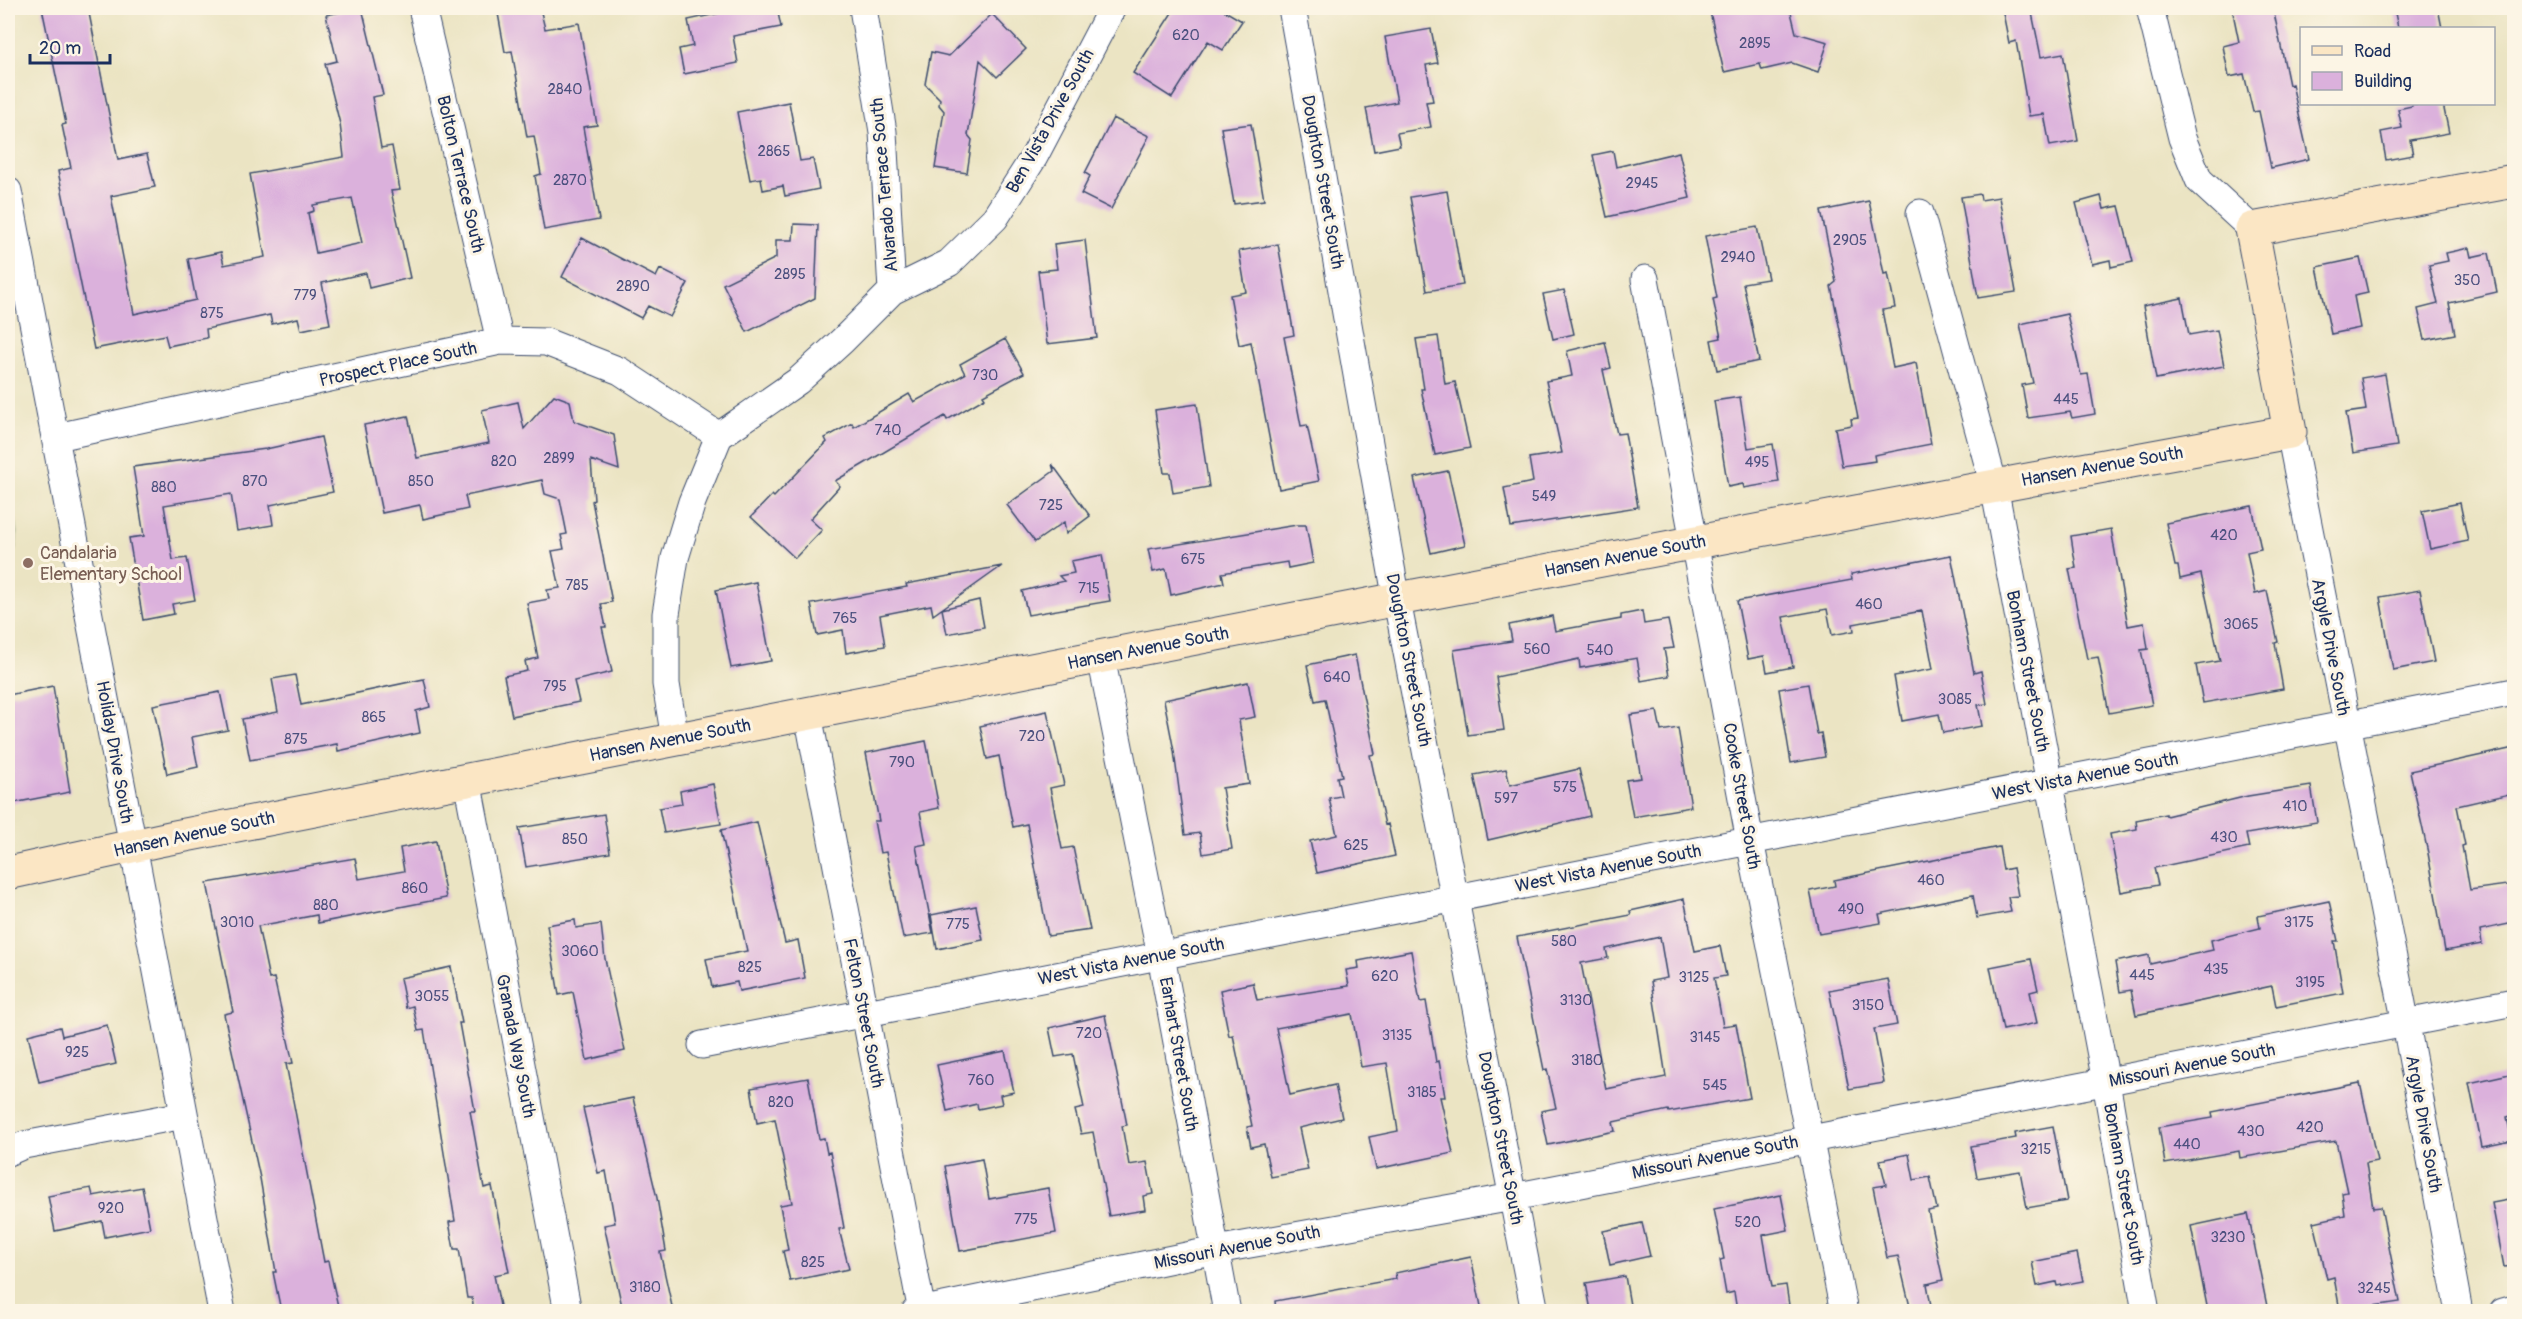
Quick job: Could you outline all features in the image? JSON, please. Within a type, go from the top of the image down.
[{"type":"street","name":"Bolton Terrace South","points":[[422,8],[500,341]]},
{"type":"street","name":"Alvarado Terrace South","points":[[862,8],[883,132],[892,291]]},
{"type":"street","name":"Ben Vista Drive South","points":[[719,436],[798,381],[892,291],[949,263],[995,218],[1034,157],[1112,8]]},
{"type":"street","name":"Doughton Street South","points":[[1292,8],[1397,601],[1535,1311]]},
{"type":"street","points":[[2150,8],[2182,138],[2199,180],[2252,229],[2514,181]]},
{"type":"street","name":"Holiday Drive South","points":[[8,191],[57,437],[132,847],[222,1311]]},
{"type":"street","name":"Bonham Street South","points":[[1920,213],[1994,486],[2106,1082],[2146,1311]]},
{"type":"street","name":"Argyle Drive South","points":[[2252,229],[2346,725],[2406,1024],[2459,1311]]},
{"type":"street","name":"Cooke Street South","points":[[1645,279],[1696,542],[1750,841],[1844,1311]]},
{"type":"street","name":"Prospect Place South","points":[[57,437],[500,341],[546,342],[620,372],[719,436]]},
{"type":"street","name":"Hansen Avenue South","points":[[8,873],[675,739],[1696,542],[2290,432]]},
{"type":"street","points":[[675,739],[666,684],[667,602],[675,558],[692,502],[719,436]]},
{"type":"street","name":"Earhart Street South","points":[[1101,657],[1161,956],[1227,1311]]},
{"type":"street","name":"West Vista Avenue South","points":[[702,1045],[2514,692]]},
{"type":"street","name":"Felton Street South","points":[[808,714],[920,1311]]},
{"type":"street","name":"Granada Way South","points":[[467,780],[568,1311]]},
{"type":"street","name":"Missouri Avenue South","points":[[920,1311],[1216,1250],[1513,1197],[2514,1002]]},
{"type":"street","points":[[8,1152],[24,1145],[184,1115]]},
{"type":"street","points":[[2503,1311],[2514,1309]]},
{"type":"green space","points":[[8,503],[15,525],[16,540],[8,561]]},
{"type":"building","points":[[42,8],[88,8],[118,160],[147,154],[155,187],[111,196],[134,314],[196,300],[188,259],[221,252],[224,265],[265,257],[250,174],[344,157],[340,124],[325,64],[337,61],[326,15],[362,8],[383,95],[372,97],[381,148],[392,146],[400,190],[391,191],[410,278],[369,288],[366,273],[322,283],[330,324],[301,330],[298,318],[272,324],[270,315],[206,329],[207,338],[168,346],[165,335],[94,349],[58,171],[71,168],[62,125],[66,124]],"holes":[[[352,198],[362,243],[316,253],[308,213],[314,211],[313,205]]]},
{"type":"building","points":[[497,8],[540,8],[545,29],[579,23],[597,125],[583,127],[599,220],[544,230],[535,176],[541,174],[534,136],[527,137],[512,51],[505,52]]},
{"type":"building","points":[[730,8],[777,8],[781,27],[733,36],[738,63],[684,74],[679,49],[693,46],[688,20],[730,11]]},
{"type":"building","points":[[1175,8],[1220,8],[1242,21],[1223,50],[1208,41],[1172,98],[1133,73]]},
{"type":"building","points":[[1709,8],[1790,8],[1796,33],[1828,42],[1818,72],[1792,63],[1762,70],[1760,64],[1724,72]]},
{"type":"building","points":[[2002,8],[2031,8],[2041,57],[2063,53],[2078,141],[2050,146],[2044,114],[2029,116],[2016,41],[2009,43]]},
{"type":"building","points":[[2232,8],[2273,8],[2289,85],[2292,84],[2309,159],[2271,168],[2259,111],[2253,112],[2244,74],[2229,77],[2223,46],[2239,42]]},
{"type":"building","points":[[2394,8],[2438,8],[2442,27],[2398,27]]},
{"type":"building","points":[[992,14],[1026,49],[997,77],[980,60],[968,135],[972,140],[967,173],[935,168],[944,111],[939,105],[940,99],[925,84],[931,52],[949,56]]},
{"type":"building","points":[[1431,29],[1438,63],[1426,65],[1433,101],[1426,102],[1431,127],[1397,133],[1400,146],[1374,151],[1366,108],[1397,102],[1385,37]]},
{"type":"building","points":[[789,102],[800,161],[813,159],[819,189],[785,196],[783,186],[763,190],[761,178],[750,180],[737,112]]},
{"type":"building","points":[[2443,105],[2449,133],[2410,140],[2413,155],[2386,160],[2381,132],[2402,128],[2398,109]]},
{"type":"building","points":[[1113,118],[1149,136],[1111,209],[1081,194],[1090,176],[1085,173]]},
{"type":"building","points":[[1251,124],[1264,200],[1234,204],[1221,128]]},
{"type":"building","points":[[1613,151],[1616,167],[1679,152],[1690,198],[1607,217],[1593,155]]},
{"type":"building","points":[[1447,191],[1463,285],[1427,291],[1410,197]]},
{"type":"building","points":[[1980,194],[1981,200],[1999,197],[2016,292],[1978,298],[1961,197]]},
{"type":"building","points":[[2101,196],[2104,209],[2119,206],[2133,262],[2111,267],[2110,260],[2092,264],[2076,203]]},
{"type":"building","points":[[1869,201],[1884,274],[1888,273],[1895,308],[1882,310],[1893,368],[1916,363],[1931,444],[1874,455],[1875,461],[1842,466],[1835,428],[1852,425],[1851,419],[1858,418],[1831,286],[1836,282],[1821,211]]},
{"type":"building","points":[[794,224],[818,225],[815,298],[747,332],[723,284],[776,258],[776,240],[793,240]]},
{"type":"building","points":[[1757,227],[1768,279],[1743,283],[1759,361],[1717,370],[1711,340],[1721,338],[1713,299],[1717,298],[1705,236]]},
{"type":"building","points":[[582,238],[656,277],[660,269],[688,283],[670,317],[648,306],[641,318],[562,277]]},
{"type":"building","points":[[1085,240],[1097,338],[1047,344],[1038,271],[1057,269],[1054,244]]},
{"type":"building","points":[[1278,244],[1294,335],[1284,337],[1301,426],[1307,425],[1319,481],[1279,489],[1251,342],[1239,345],[1230,295],[1246,292],[1239,251]]},
{"type":"building","points":[[2469,248],[2471,257],[2489,253],[2497,292],[2449,303],[2455,334],[2425,340],[2418,309],[2438,304],[2429,265],[2448,261],[2446,253]]},
{"type":"building","points":[[2360,258],[2368,293],[2354,296],[2360,328],[2331,334],[2317,267]]},
{"type":"building","points":[[1564,290],[1574,334],[1553,339],[1543,294]]},
{"type":"building","points":[[2182,298],[2189,335],[2217,330],[2224,366],[2156,379],[2143,306]]},
{"type":"building","points":[[2067,314],[2081,375],[2088,374],[2095,414],[2072,418],[2070,412],[2028,418],[2022,385],[2033,383],[2020,324]]},
{"type":"building","points":[[1438,336],[1445,384],[1455,382],[1470,448],[1435,455],[1421,389],[1424,389],[1416,339]]},
{"type":"building","points":[[1005,339],[1024,373],[983,395],[985,398],[947,420],[945,416],[835,481],[840,486],[810,519],[822,530],[795,558],[751,517],[772,495],[774,497],[827,442],[825,438],[852,423],[854,427],[909,394],[914,402],[965,374],[960,364]]},
{"type":"building","points":[[1605,342],[1611,368],[1603,370],[1617,434],[1625,433],[1638,507],[1511,527],[1504,488],[1533,482],[1529,458],[1562,453],[1546,381],[1572,376],[1567,351]]},
{"type":"building","points":[[2385,374],[2397,446],[2353,453],[2346,413],[2366,410],[2361,378]]},
{"type":"building","points":[[554,395],[570,401],[574,421],[614,435],[619,470],[591,460],[594,500],[592,501],[612,602],[601,604],[606,627],[602,627],[612,672],[574,681],[579,702],[512,716],[504,676],[527,671],[525,661],[538,658],[527,603],[549,599],[547,590],[560,588],[552,551],[564,549],[561,535],[567,534],[560,499],[545,494],[542,480],[465,496],[468,509],[423,519],[420,505],[382,513],[364,425],[408,416],[417,458],[489,443],[482,410],[518,402],[524,429]]},
{"type":"building","points":[[1740,397],[1748,448],[1773,444],[1779,482],[1744,488],[1743,484],[1728,487],[1714,401]]},
{"type":"building","points":[[1197,404],[1209,487],[1173,493],[1170,473],[1164,473],[1155,410]]},
{"type":"building","points":[[321,437],[333,492],[270,505],[273,525],[237,531],[231,494],[164,505],[173,560],[187,558],[195,600],[172,604],[174,614],[143,620],[129,538],[144,536],[133,467],[266,449]]},
{"type":"building","points":[[1052,464],[1090,516],[1066,534],[1064,522],[1035,542],[1007,505],[1054,471]]},
{"type":"building","points":[[1448,471],[1465,545],[1431,553],[1414,478]]},
{"type":"building","points":[[2460,503],[2468,541],[2430,549],[2422,511]]},
{"type":"building","points":[[2252,506],[2261,549],[2247,552],[2255,594],[2267,591],[2278,642],[2275,643],[2283,689],[2203,703],[2196,665],[2220,661],[2201,574],[2180,579],[2166,523]]},
{"type":"building","points":[[1306,525],[1313,563],[1288,568],[1287,562],[1222,573],[1224,583],[1171,595],[1166,569],[1153,572],[1148,549]]},
{"type":"building","points":[[2111,529],[2128,626],[2144,623],[2148,649],[2141,650],[2152,705],[2109,713],[2098,657],[2087,659],[2069,569],[2076,568],[2071,536]]},
{"type":"building","points":[[1102,555],[1110,601],[1028,615],[1022,591],[1064,581],[1059,576],[1074,573],[1071,561]]},
{"type":"building","points":[[1951,555],[1974,673],[1981,671],[1987,704],[1978,705],[1982,726],[1943,733],[1939,714],[1902,721],[1894,676],[1933,669],[1922,611],[1853,624],[1854,631],[1832,635],[1827,609],[1783,617],[1793,667],[1767,672],[1764,656],[1748,659],[1737,601],[1852,580],[1851,574]]},
{"type":"building","points":[[1002,566],[933,615],[931,605],[880,615],[885,646],[846,653],[843,630],[817,635],[811,604],[907,587],[906,584]]},
{"type":"building","points":[[756,582],[771,661],[731,668],[716,590]]},
{"type":"building","points":[[2420,590],[2434,662],[2393,670],[2380,597]]},
{"type":"building","points":[[979,600],[984,627],[947,634],[942,609]]},
{"type":"building","points":[[1642,611],[1644,624],[1668,620],[1674,648],[1664,649],[1669,676],[1641,681],[1637,658],[1580,668],[1579,659],[1496,677],[1504,730],[1468,735],[1454,650],[1512,641],[1509,625],[1552,616],[1555,631],[1621,619],[1621,615]]},
{"type":"building","points":[[1355,655],[1375,754],[1370,755],[1385,825],[1388,824],[1395,856],[1317,873],[1310,841],[1337,835],[1329,798],[1341,796],[1337,777],[1342,776],[1325,699],[1315,701],[1307,665]]},
{"type":"building","points":[[295,675],[301,705],[424,679],[430,707],[416,711],[420,733],[338,751],[337,744],[250,760],[242,719],[278,712],[272,679]]},
{"type":"building","points":[[1248,682],[1255,717],[1239,720],[1249,784],[1222,788],[1232,849],[1203,854],[1200,833],[1185,835],[1174,751],[1164,700]]},
{"type":"building","points":[[1808,684],[1817,734],[1821,733],[1825,757],[1791,763],[1779,689]]},
{"type":"building","points":[[53,686],[70,792],[8,804],[8,695]]},
{"type":"building","points":[[220,692],[228,730],[192,737],[198,767],[167,774],[153,705]]},
{"type":"building","points":[[1047,711],[1064,785],[1050,788],[1062,849],[1073,847],[1090,930],[1048,936],[1027,824],[1013,827],[999,756],[987,759],[980,726]]},
{"type":"building","points":[[1657,711],[1661,731],[1678,728],[1691,807],[1633,817],[1626,780],[1641,778],[1630,715]]},
{"type":"building","points":[[926,741],[939,808],[920,812],[926,844],[916,846],[933,933],[903,938],[886,852],[880,853],[874,821],[879,821],[866,753]]},
{"type":"building","points":[[2514,748],[2514,793],[2457,806],[2465,845],[2462,846],[2470,890],[2514,884],[2514,923],[2480,930],[2482,944],[2445,951],[2428,853],[2410,771]]},
{"type":"building","points":[[1506,769],[1510,785],[1579,769],[1590,816],[1488,840],[1474,775]]},
{"type":"building","points":[[713,784],[721,824],[664,833],[659,808],[682,804],[680,791]]},
{"type":"building","points":[[2311,786],[2317,822],[2246,834],[2249,848],[2154,868],[2158,885],[2121,892],[2110,834],[2137,829],[2136,820],[2166,814],[2166,816],[2248,796]]},
{"type":"building","points":[[604,814],[610,853],[526,867],[519,828]]},
{"type":"building","points":[[757,822],[785,943],[798,940],[805,978],[739,991],[737,982],[712,987],[706,959],[747,951],[721,830]]},
{"type":"building","points":[[436,841],[446,898],[318,923],[317,915],[258,926],[269,979],[274,978],[293,1063],[286,1064],[324,1262],[328,1261],[339,1311],[281,1311],[273,1272],[276,1272],[260,1178],[224,1014],[233,1012],[207,883],[355,858],[359,879],[404,871],[400,848]]},
{"type":"building","points":[[1999,847],[2003,870],[2013,868],[2018,896],[2008,897],[2011,912],[1977,918],[1973,895],[1879,914],[1881,923],[1819,934],[1810,891],[1835,886],[1834,880]]},
{"type":"building","points":[[1684,899],[1695,951],[1720,946],[1726,976],[1714,978],[1723,1026],[1736,1024],[1750,1098],[1669,1112],[1668,1110],[1613,1122],[1615,1131],[1548,1145],[1541,1111],[1556,1108],[1547,1069],[1544,1070],[1517,937],[1631,915],[1630,911]],"holes":[[[1660,937],[1667,978],[1651,981],[1666,1077],[1606,1089],[1581,963],[1608,958],[1606,949]]]},
{"type":"building","points":[[2329,901],[2338,941],[2334,941],[2343,993],[2276,1006],[2272,986],[2136,1015],[2131,990],[2120,992],[2115,962],[2149,955],[2150,964],[2213,950],[2211,940],[2260,928],[2258,916]]},
{"type":"building","points":[[976,906],[983,940],[937,949],[931,915]]},
{"type":"building","points":[[575,920],[576,928],[601,924],[605,959],[625,1051],[587,1060],[573,992],[559,995],[547,925]]},
{"type":"building","points":[[1411,951],[1420,1002],[1426,1001],[1436,1062],[1439,1061],[1445,1097],[1440,1097],[1453,1153],[1376,1169],[1369,1137],[1398,1131],[1387,1063],[1361,1067],[1352,1014],[1276,1028],[1290,1095],[1335,1085],[1342,1118],[1299,1128],[1308,1170],[1271,1177],[1264,1144],[1251,1147],[1247,1127],[1252,1126],[1233,1035],[1229,1036],[1220,990],[1253,983],[1257,1000],[1349,986],[1346,970],[1359,968],[1358,961]]},
{"type":"building","points":[[2031,959],[2038,990],[2030,992],[2037,1023],[2003,1030],[1990,967]]},
{"type":"building","points":[[451,967],[462,1023],[459,1023],[475,1111],[470,1111],[484,1188],[492,1186],[509,1272],[494,1275],[501,1311],[474,1311],[472,1298],[467,1298],[459,1249],[454,1249],[449,1222],[455,1221],[424,1030],[418,1031],[413,1006],[406,1008],[400,978]]},
{"type":"building","points":[[1888,979],[1897,1025],[1874,1029],[1884,1083],[1849,1089],[1829,990]]},
{"type":"building","points":[[1105,1015],[1127,1125],[1122,1126],[1129,1165],[1147,1162],[1153,1194],[1143,1196],[1145,1210],[1109,1216],[1093,1132],[1081,1134],[1075,1110],[1084,1108],[1073,1054],[1055,1057],[1049,1028]]},
{"type":"building","points":[[107,1025],[116,1064],[39,1082],[28,1035],[60,1027],[62,1036]]},
{"type":"building","points":[[1005,1051],[1014,1092],[1000,1095],[1002,1104],[978,1109],[977,1104],[947,1111],[937,1065]]},
{"type":"building","points":[[2514,1073],[2514,1115],[2507,1117],[2512,1141],[2482,1147],[2469,1083]]},
{"type":"building","points":[[808,1078],[819,1139],[824,1138],[827,1153],[830,1152],[844,1228],[839,1229],[849,1269],[790,1281],[783,1251],[788,1250],[780,1205],[792,1203],[775,1119],[757,1123],[751,1088]]},
{"type":"building","points":[[2360,1083],[2377,1161],[2366,1163],[2373,1208],[2381,1207],[2400,1302],[2340,1311],[2334,1277],[2327,1279],[2314,1222],[2345,1215],[2342,1193],[2347,1192],[2336,1141],[2240,1158],[2239,1151],[2165,1164],[2159,1127],[2213,1118],[2212,1112]]},
{"type":"building","points":[[633,1098],[657,1198],[666,1251],[660,1252],[673,1311],[623,1311],[604,1225],[615,1223],[606,1171],[598,1173],[583,1108]]},
{"type":"building","points":[[2053,1126],[2067,1201],[2027,1208],[2020,1171],[1977,1178],[1971,1146],[2016,1138],[2015,1133]]},
{"type":"building","points":[[1909,1154],[1914,1180],[1930,1177],[1937,1209],[1928,1211],[1943,1280],[1927,1284],[1932,1311],[1911,1311],[1898,1256],[1887,1258],[1873,1187],[1886,1185],[1880,1160]]},
{"type":"building","points":[[982,1159],[989,1199],[1048,1188],[1056,1233],[960,1251],[945,1166]]},
{"type":"building","points":[[142,1187],[150,1228],[105,1237],[102,1221],[55,1231],[48,1196],[91,1188],[93,1196]]},
{"type":"building","points":[[1781,1195],[1788,1230],[1763,1235],[1772,1287],[1786,1285],[1789,1305],[1737,1311],[1734,1292],[1726,1294],[1720,1260],[1724,1259],[1714,1209]]},
{"type":"building","points":[[2514,1199],[2514,1266],[2504,1267],[2492,1203]]},
{"type":"building","points":[[2248,1214],[2268,1311],[2208,1311],[2191,1226]]},
{"type":"building","points":[[1642,1223],[1650,1256],[1610,1265],[1603,1231]]},
{"type":"building","points":[[2077,1253],[2083,1281],[2057,1286],[2056,1282],[2037,1286],[2032,1262]]},
{"type":"building","points":[[1471,1257],[1482,1311],[1276,1311],[1275,1301],[1396,1279],[1395,1273]]},
{"type":"building","points":[[1625,1276],[1631,1311],[1591,1311],[1586,1283]]},
{"type":"place","name":"Candalaria Elementary School","points":[[28,563]]}]
